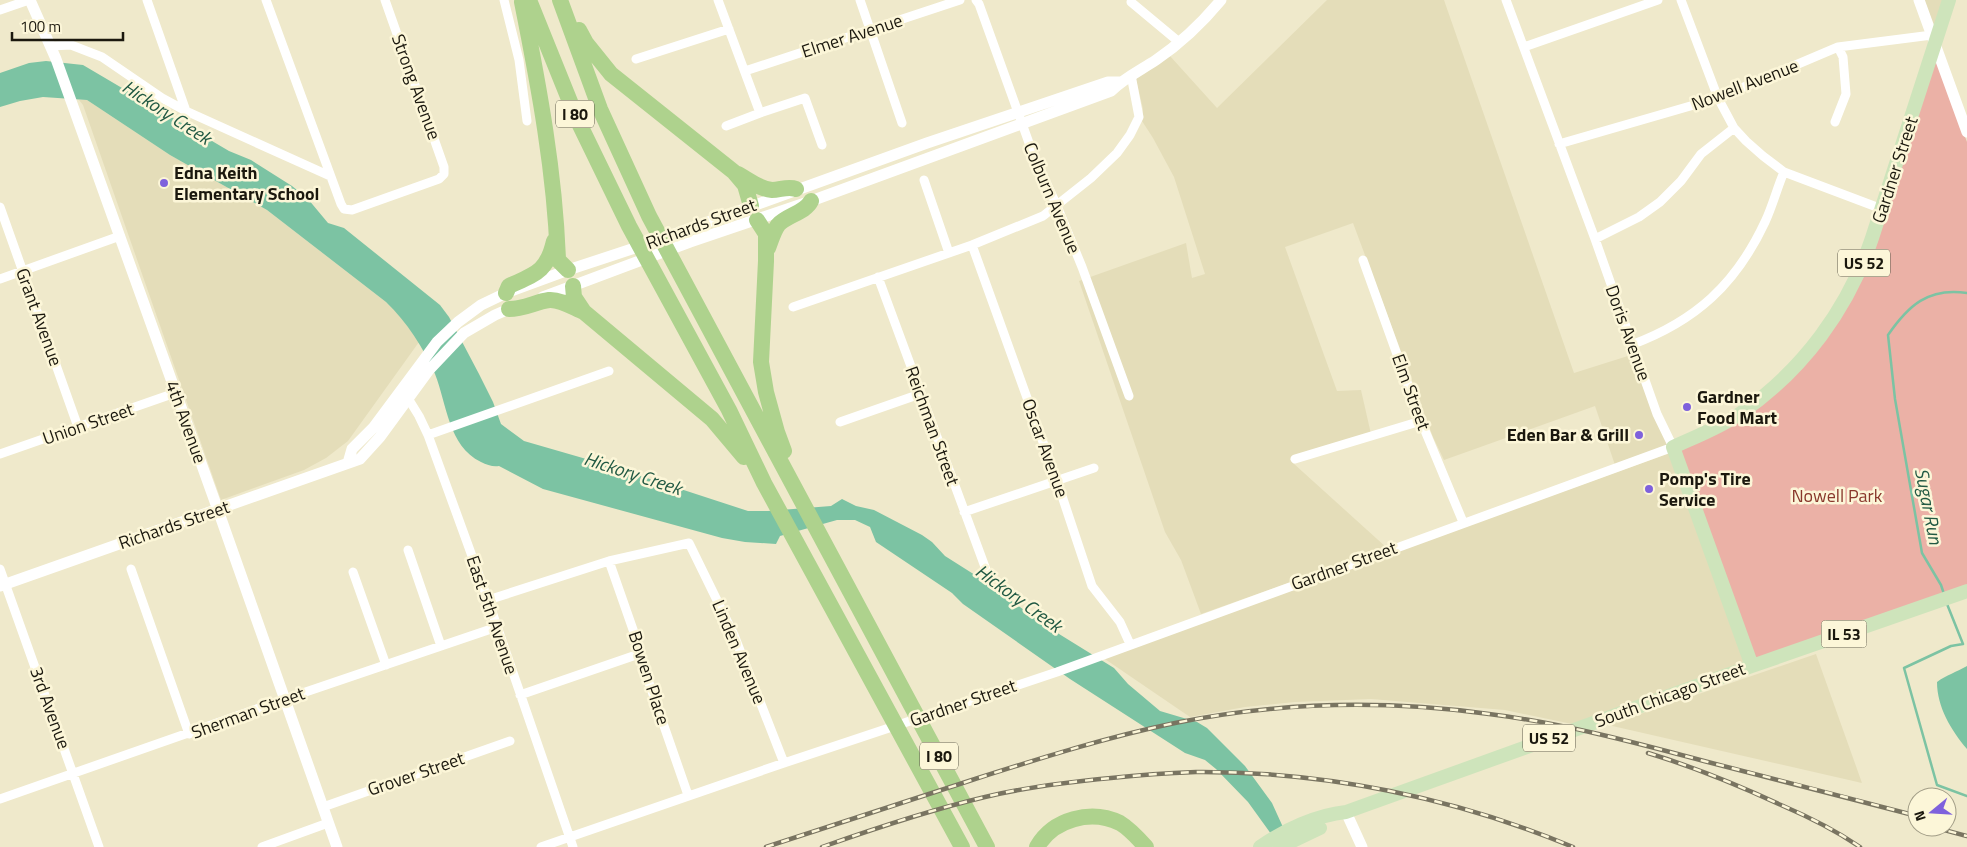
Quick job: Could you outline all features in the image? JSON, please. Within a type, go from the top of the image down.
[{"type":"highway","points":[[521,0],[540,91],[557,227],[558,260],[568,270]]},
{"type":"highway","name":"I 80","points":[[529,0],[577,119],[630,226],[729,410],[764,483],[958,840]]},
{"type":"highway","points":[[562,0],[586,43],[611,74],[734,172],[761,188],[773,190],[793,188],[796,190]]},
{"type":"highway","name":"I 80","points":[[562,0],[600,109],[649,216],[987,847]]},
{"type":"highway","points":[[734,172],[746,185],[754,213],[766,234],[761,362],[766,392],[777,432],[790,464],[791,480]]},
{"type":"highway","points":[[766,253],[778,225],[788,216],[804,209],[811,200]]},
{"type":"highway","points":[[557,227],[551,255],[541,270],[530,278],[509,286],[508,301],[520,309],[550,300],[558,301],[584,312]]},
{"type":"highway","points":[[573,286],[574,297],[584,312],[712,419],[733,442],[764,483]]},
{"type":"highway","points":[[1037,847],[1051,830],[1068,820],[1087,817],[1103,818],[1119,823],[1135,834],[1146,847]]},
{"type":"main road","name":"US 52","points":[[1934,40],[1950,0]]},
{"type":"main road","name":"Gardner Street","points":[[1673,447],[1740,414],[1772,389],[1803,359],[1826,329],[1848,294],[1864,263],[1934,40]]},
{"type":"main road","name":"Doris Avenue","points":[[1673,447],[1752,666]]},
{"type":"main road","name":"South Chicago Street","points":[[1280,847],[1331,814],[1346,812],[1967,591]]},
{"type":"main road","name":"South Chicago Street","points":[[1260,847],[1272,838],[1306,829]]},
{"type":"street","points":[[0,10],[30,0]]},
{"type":"street","name":"4th Avenue","points":[[30,0],[56,59],[337,847]]},
{"type":"street","points":[[147,0],[186,111]]},
{"type":"street","points":[[266,0],[330,176]]},
{"type":"street","name":"Strong Avenue","points":[[330,176],[344,209],[352,210],[439,179],[444,174],[444,167],[384,0]]},
{"type":"street","points":[[504,0],[519,60],[527,121]]},
{"type":"street","points":[[718,0],[760,113]]},
{"type":"street","points":[[860,0],[902,123]]},
{"type":"street","name":"Elmer Avenue","points":[[745,71],[960,0]]},
{"type":"street","name":"Colburn Avenue","points":[[976,0],[1033,154],[1057,206],[1106,328],[1129,396]]},
{"type":"street","name":"Richards Street","points":[[3,585],[360,459],[380,437],[405,393],[458,322],[480,305],[508,301],[573,286],[690,242],[754,213],[796,190],[1111,90],[1179,42],[1201,24],[1222,0]]},
{"type":"street","name":"Doris Avenue","points":[[1506,0],[1595,239],[1657,414],[1673,447]]},
{"type":"street","points":[[1524,47],[1658,0]]},
{"type":"street","points":[[1681,0],[1718,98],[1734,128],[1763,156],[1784,172],[1882,209]]},
{"type":"street","points":[[1919,0],[1967,132]]},
{"type":"street","points":[[1131,2],[1179,42]]},
{"type":"street","points":[[636,59],[729,29]]},
{"type":"street","name":"Nowell Avenue","points":[[1559,144],[1718,98],[1838,48],[1934,40]]},
{"type":"street","points":[[51,46],[71,44],[102,57],[162,98],[186,111],[330,176]]},
{"type":"street","points":[[1835,122],[1846,94],[1843,57],[1838,48]]},
{"type":"street","points":[[793,307],[972,245],[1043,216],[1117,153],[1130,135],[1139,117],[1131,75]]},
{"type":"street","points":[[726,126],[805,98],[822,145]]},
{"type":"street","name":"Richards Street","points":[[425,365],[464,333],[508,301],[568,270],[650,243],[754,213],[811,200],[1020,118]]},
{"type":"street","points":[[1595,239],[1639,217],[1660,202],[1681,181],[1701,154],[1734,128]]},
{"type":"street","points":[[1632,345],[1659,335],[1685,320],[1710,300],[1732,278],[1749,252],[1766,220],[1784,172]]},
{"type":"street","points":[[924,180],[949,253]]},
{"type":"street","name":"Grant Avenue","points":[[0,207],[78,427]]},
{"type":"street","points":[[0,279],[120,236]]},
{"type":"street","name":"Oscar Avenue","points":[[972,245],[1057,481],[1092,586],[1120,622],[1130,644]]},
{"type":"street","name":"Elm Street","points":[[1363,260],[1420,421],[1464,522]]},
{"type":"street","points":[[568,270],[573,286]]},
{"type":"street","name":"Reichman Street","points":[[878,278],[988,575]]},
{"type":"street","points":[[428,435],[498,412],[609,371]]},
{"type":"street","name":"Union Street","points":[[0,454],[175,393]]},
{"type":"street","name":"East 5th Avenue","points":[[405,393],[428,435],[488,600],[573,847]]},
{"type":"street","points":[[840,422],[920,394]]},
{"type":"street","points":[[1295,459],[1420,421]]},
{"type":"street","name":"Gardner Street","points":[[541,847],[784,763],[1057,672],[1673,447]]},
{"type":"street","points":[[964,512],[1094,468]]},
{"type":"street","name":"Linden Avenue","points":[[610,561],[689,542],[734,635],[784,763]]},
{"type":"street","points":[[408,550],[442,646]]},
{"type":"street","points":[[488,600],[610,561]]},
{"type":"street","name":"Bowen Place","points":[[610,561],[638,641],[639,654],[688,796]]},
{"type":"street","name":"3rd Avenue","points":[[0,569],[3,585],[99,847]]},
{"type":"street","points":[[132,569],[189,734]]},
{"type":"street","points":[[353,572],[386,665]]},
{"type":"street","name":"Sherman Street","points":[[0,799],[497,627]]},
{"type":"street","points":[[520,694],[639,654]]},
{"type":"street","name":"Grover Street","points":[[323,807],[510,741]]},
{"type":"street","points":[[1346,812],[1362,847]]},
{"type":"street","points":[[262,847],[328,824]]},
{"type":"shaded area","points":[[1327,0],[1444,0],[1574,373],[1631,355],[1669,445],[1615,465],[1595,406],[1444,460],[1433,437],[1353,223],[1285,247],[1337,391],[1361,390],[1371,434],[1290,459],[1387,548],[1201,614],[1181,560],[1165,532],[1079,281],[1186,243],[1192,278],[1205,274],[1174,177],[1142,121],[1143,109],[1136,79],[1170,56],[1217,108]]},
{"type":"shaded area","points":[[1921,0],[1947,0],[1936,39]]},
{"type":"shaded area","points":[[46,61],[83,65],[229,151],[251,160],[292,186],[308,199],[328,223],[344,228],[440,305],[449,317],[479,374],[493,402],[501,424],[524,441],[607,465],[748,511],[831,506],[842,499],[856,506],[874,510],[922,535],[932,542],[945,556],[1051,629],[1114,668],[1128,684],[1160,711],[1197,722],[1207,728],[1245,766],[1272,803],[1292,847],[1274,838],[1248,802],[1205,760],[1185,753],[1070,679],[963,604],[952,593],[876,542],[870,527],[855,520],[837,520],[780,536],[776,544],[745,542],[722,538],[543,489],[499,466],[490,466],[481,462],[470,455],[455,435],[435,374],[408,326],[386,302],[267,210],[170,155],[87,100],[43,97],[0,107],[0,73],[29,63]]},
{"type":"shaded area","points":[[79,100],[87,100],[170,155],[267,210],[386,302],[400,315],[419,342],[348,441],[326,458],[304,470],[221,500],[83,105]]},
{"type":"shaded area","points":[[1670,453],[1747,663],[1577,725],[1505,710],[1371,699],[1295,702],[1245,707],[1190,717],[1102,657]]},
{"type":"shaded area","points":[[1816,654],[1862,783],[1608,725]]},
{"type":"shaded area","points":[[1967,666],[1967,749],[1946,718],[1939,700],[1937,682]]},
{"type":"green space","name":"Nowell Park","points":[[1931,44],[1967,142],[1967,587],[1754,661],[1675,442],[1740,409],[1802,355],[1825,324],[1862,258]]},
{"type":"waterway","name":"Sugar Run","points":[[1944,594],[1941,585],[1922,553],[1895,399],[1888,335],[1903,315],[1920,301],[1941,293],[1967,293]]},
{"type":"waterway","name":"Sugar Run","points":[[1947,604],[1963,644],[1951,646],[1904,668],[1937,785],[1967,796]]},
{"type":"railway","points":[[766,847],[1025,763],[1124,735],[1214,716],[1292,707],[1332,705],[1372,705],[1450,710],[1543,722],[1624,740],[1907,813]]},
{"type":"railway","points":[[1648,753],[1732,783],[1802,814],[1860,847]]},
{"type":"railway","points":[[822,847],[883,826],[1000,793],[1079,781],[1196,772],[1292,776],[1341,782],[1389,791],[1483,814],[1573,847]]},
{"type":"railway","points":[[1957,833],[1967,836]]},
{"type":"place","name":"Edna Keith Elementary School","points":[[164,183]]},
{"type":"place","name":"Gardner Food Mart","points":[[1687,407]]},
{"type":"place","name":"Eden Bar & Grill","points":[[1639,435]]},
{"type":"place","name":"Pomp's Tire Service","points":[[1649,489]]},
{"type":"water label","name":"Hickory Creek","points":[[167,112]]},
{"type":"water label","name":"Hickory Creek","points":[[633,473]]},
{"type":"water label","name":"Hickory Creek","points":[[1019,598]]}]
